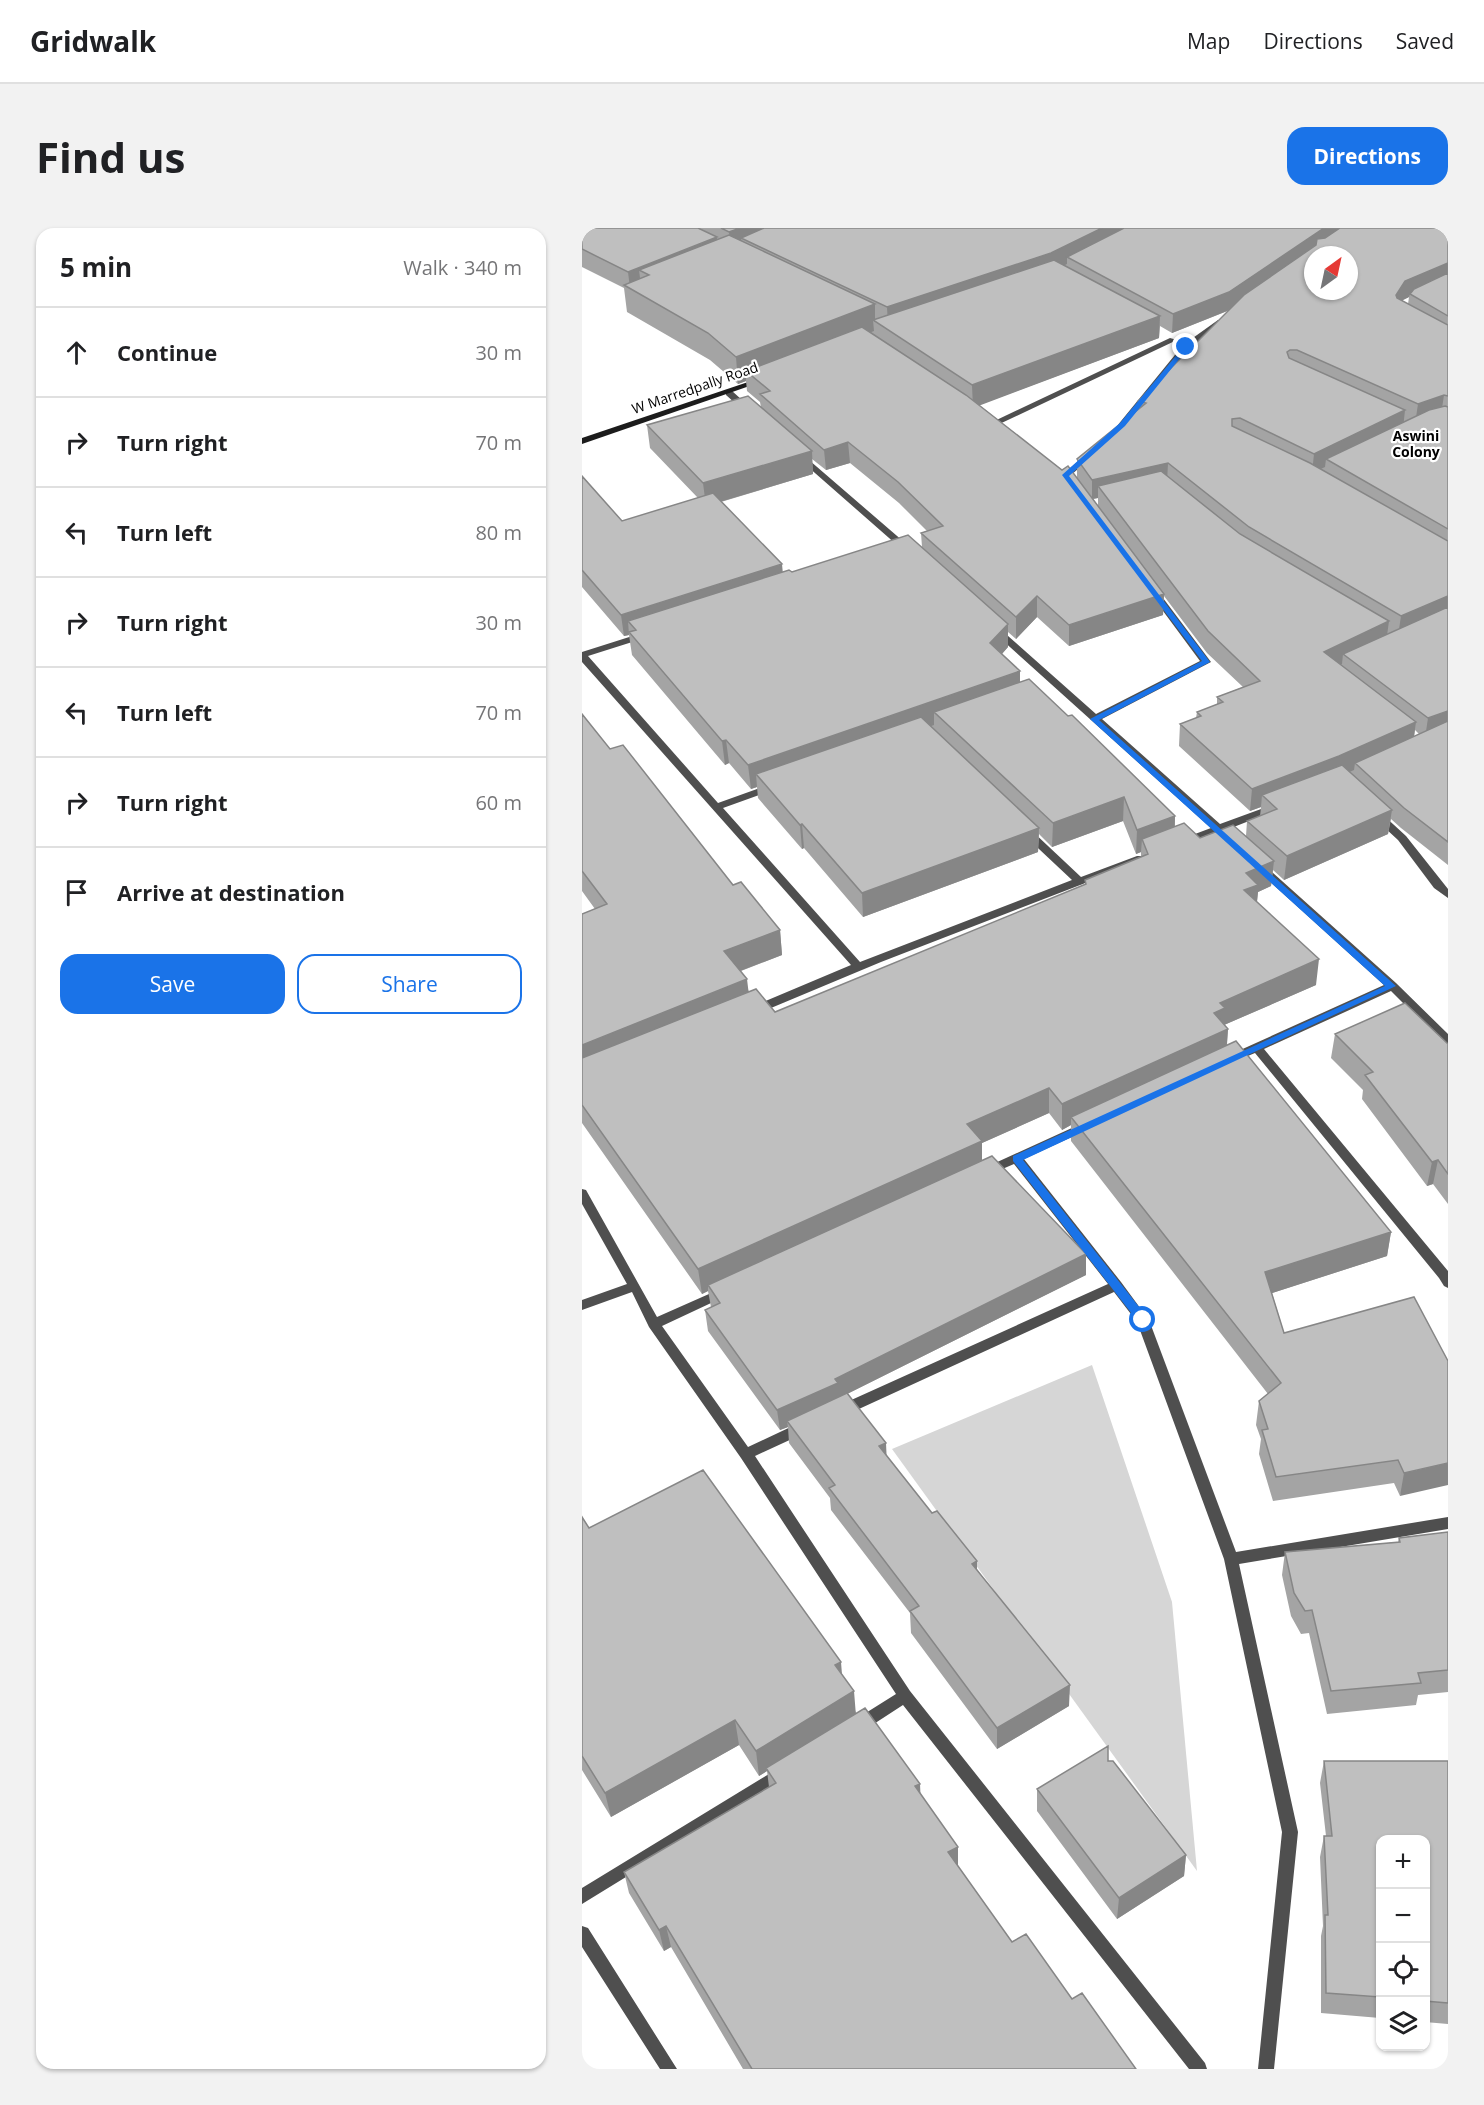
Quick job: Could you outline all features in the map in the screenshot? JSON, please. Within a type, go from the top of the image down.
[{"type":"main road","name":"W Marredpally Road","points":[[582,441],[729,393],[773,375]]},
{"type":"street","points":[[1115,432],[1186,347],[1230,315]]},
{"type":"street","points":[[1163,335],[1186,347]]},
{"type":"street","points":[[990,424],[1173,340]]},
{"type":"street","points":[[729,393],[756,416]]},
{"type":"street","points":[[980,418],[999,431]]},
{"type":"street","points":[[1066,475],[1098,446]]},
{"type":"street","points":[[792,448],[918,558]]},
{"type":"street","points":[[1056,469],[1066,475],[1077,490]]},
{"type":"street","points":[[898,554],[909,550]]},
{"type":"street","points":[[1094,719],[1206,662],[1151,588]]},
{"type":"street","points":[[988,623],[1244,852]]},
{"type":"street","points":[[650,633],[582,655],[859,967]]},
{"type":"street","points":[[1047,691],[1058,687]]},
{"type":"street","points":[[716,807],[782,784]]},
{"type":"street","points":[[1176,845],[1285,803]]},
{"type":"street","points":[[1367,806],[1402,838],[1443,884],[1448,895]]},
{"type":"street","points":[[1018,824],[1079,881]]},
{"type":"street","points":[[748,1012],[1154,853]]},
{"type":"street","points":[[1253,860],[1392,986],[1448,1041]]},
{"type":"street","points":[[1224,1062],[1392,986]]},
{"type":"street","points":[[1256,1047],[1444,1275],[1448,1283]]},
{"type":"street","points":[[974,1178],[1093,1122]]},
{"type":"street","points":[[1017,1159],[1143,1320],[1231,1559],[1290,1832],[1266,2069]]},
{"type":"street","points":[[582,1193],[654,1324],[746,1454],[905,1696],[1199,2069]]},
{"type":"street","points":[[833,1414],[1117,1285]]},
{"type":"street","points":[[582,1305],[635,1286]]},
{"type":"street","points":[[654,1324],[729,1290]]},
{"type":"street","points":[[746,1454],[812,1424]]},
{"type":"street","points":[[1231,1559],[1448,1523]]},
{"type":"street","points":[[845,1734],[905,1696]]},
{"type":"street","points":[[582,1897],[794,1765]]},
{"type":"street","points":[[582,1933],[669,2069]]},
{"type":"shaded area","points":[[1092,1365],[1172,1602],[1197,1871],[892,1449]]},
{"type":"building","points":[[582,228],[698,228],[717,237],[628,272],[582,249]]},
{"type":"building","points":[[721,228],[740,228],[729,232]]},
{"type":"building","points":[[764,228],[1102,228],[1051,253],[887,307],[741,238]]},
{"type":"building","points":[[1124,228],[1324,228],[1229,292],[1173,314],[1067,257]]},
{"type":"building","points":[[1340,228],[1448,228],[1448,263],[1405,281],[1396,295],[1397,298],[1448,325],[1448,396],[1444,395],[1418,404],[1297,350],[1290,350],[1287,352],[1289,358],[1405,410],[1314,454],[1240,418],[1232,419],[1232,426],[1310,463],[1448,541],[1448,596],[1401,616],[1249,527],[1168,463],[1092,480],[1077,459],[1146,403],[1138,401],[1244,295],[1304,253],[1304,300],[1358,300],[1358,246],[1315,246],[1317,239],[1325,238]]},
{"type":"building","points":[[729,235],[875,304],[736,357],[708,333],[624,285],[649,275],[639,270]]},
{"type":"building","points":[[1054,260],[1160,316],[972,385],[873,320]]},
{"type":"building","points":[[1448,273],[1448,316],[1410,294],[1414,289]]},
{"type":"building","points":[[862,327],[966,395],[1062,470],[1068,466],[1164,594],[1069,625],[1037,596],[1016,617],[921,533],[943,526],[898,482],[848,442],[824,450],[760,394],[770,391],[746,371]]},
{"type":"building","points":[[748,396],[812,451],[703,483],[647,425]]},
{"type":"building","points":[[1448,407],[1448,529],[1326,459],[1429,410]]},
{"type":"building","points":[[1161,471],[1240,534],[1389,621],[1324,652],[1416,722],[1339,756],[1252,789],[1180,724],[1201,716],[1197,712],[1223,702],[1217,697],[1260,681],[1208,631],[1098,486]]},
{"type":"building","points":[[582,476],[622,521],[713,493],[782,564],[621,615],[582,570]]},
{"type":"building","points":[[908,535],[1008,624],[990,643],[1020,671],[748,765],[726,740],[722,741],[629,632],[636,630],[628,621]]},
{"type":"building","points":[[1448,607],[1448,711],[1428,718],[1343,654]]},
{"type":"building","points":[[1029,679],[1068,716],[1072,715],[1175,816],[1137,830],[1124,797],[1053,823],[934,712]]},
{"type":"building","points":[[582,714],[610,749],[623,745],[733,885],[741,882],[780,930],[724,951],[747,979],[582,1045],[582,914],[607,904],[582,871]]},
{"type":"building","points":[[921,717],[1039,828],[862,893],[756,774]]},
{"type":"building","points":[[1448,721],[1448,842],[1404,808],[1355,763]]},
{"type":"building","points":[[1342,765],[1392,810],[1287,856],[1247,821],[1277,809],[1262,795]]},
{"type":"building","points":[[1184,823],[1200,838],[1233,825],[1274,861],[1246,873],[1258,885],[1244,890],[1319,959],[1220,1003],[1225,1008],[1214,1013],[1228,1029],[1062,1104],[1049,1088],[967,1124],[982,1141],[698,1269],[582,1105],[582,1058],[756,989],[775,1012],[1086,884],[1085,880],[1148,854],[1142,839]]},
{"type":"building","points":[[1405,1003],[1448,1044],[1448,1174],[1438,1160],[1432,1162],[1365,1075],[1373,1072],[1335,1034]]},
{"type":"building","points":[[1236,1041],[1391,1232],[1265,1272],[1284,1333],[1414,1297],[1448,1361],[1448,1463],[1404,1473],[1398,1460],[1276,1477],[1262,1430],[1268,1429],[1259,1401],[1281,1383],[1071,1117]]},
{"type":"building","points":[[992,1156],[1086,1254],[835,1379],[838,1383],[777,1410],[705,1310],[720,1303],[708,1285]]},
{"type":"building","points":[[847,1393],[886,1443],[879,1446],[932,1513],[937,1511],[977,1561],[972,1564],[1070,1685],[997,1728],[910,1611],[919,1606],[829,1488],[835,1485],[787,1421]]},
{"type":"building","points":[[703,1470],[841,1662],[835,1665],[854,1691],[756,1751],[735,1720],[605,1793],[582,1756],[582,1517],[589,1528]]},
{"type":"building","points":[[1448,1532],[1448,1670],[1418,1673],[1421,1683],[1331,1691],[1312,1610],[1305,1611],[1294,1593],[1285,1552],[1400,1542],[1399,1538]]},
{"type":"building","points":[[865,1708],[920,1784],[915,1786],[958,1847],[948,1852],[1012,1942],[1026,1934],[1072,1999],[1082,1993],[1136,2069],[752,2069],[666,1926],[659,1930],[624,1872],[776,1783],[766,1768]]},
{"type":"building","points":[[1108,1746],[1108,1761],[1113,1761],[1186,1855],[1119,1898],[1037,1789]]},
{"type":"building","points":[[1324,1761],[1448,1761],[1448,2003],[1430,2001],[1430,1835],[1376,1835],[1376,1997],[1326,1993],[1325,1915],[1328,1915],[1324,1836],[1332,1836]]},
{"type":"district","name":"Aswini Colony","points":[[1416,444]]},
{"type":"route","points":[[1143,1320],[1017,1159],[1392,986],[1094,719],[1206,662],[1066,475],[1123,425],[1186,347]]}]
